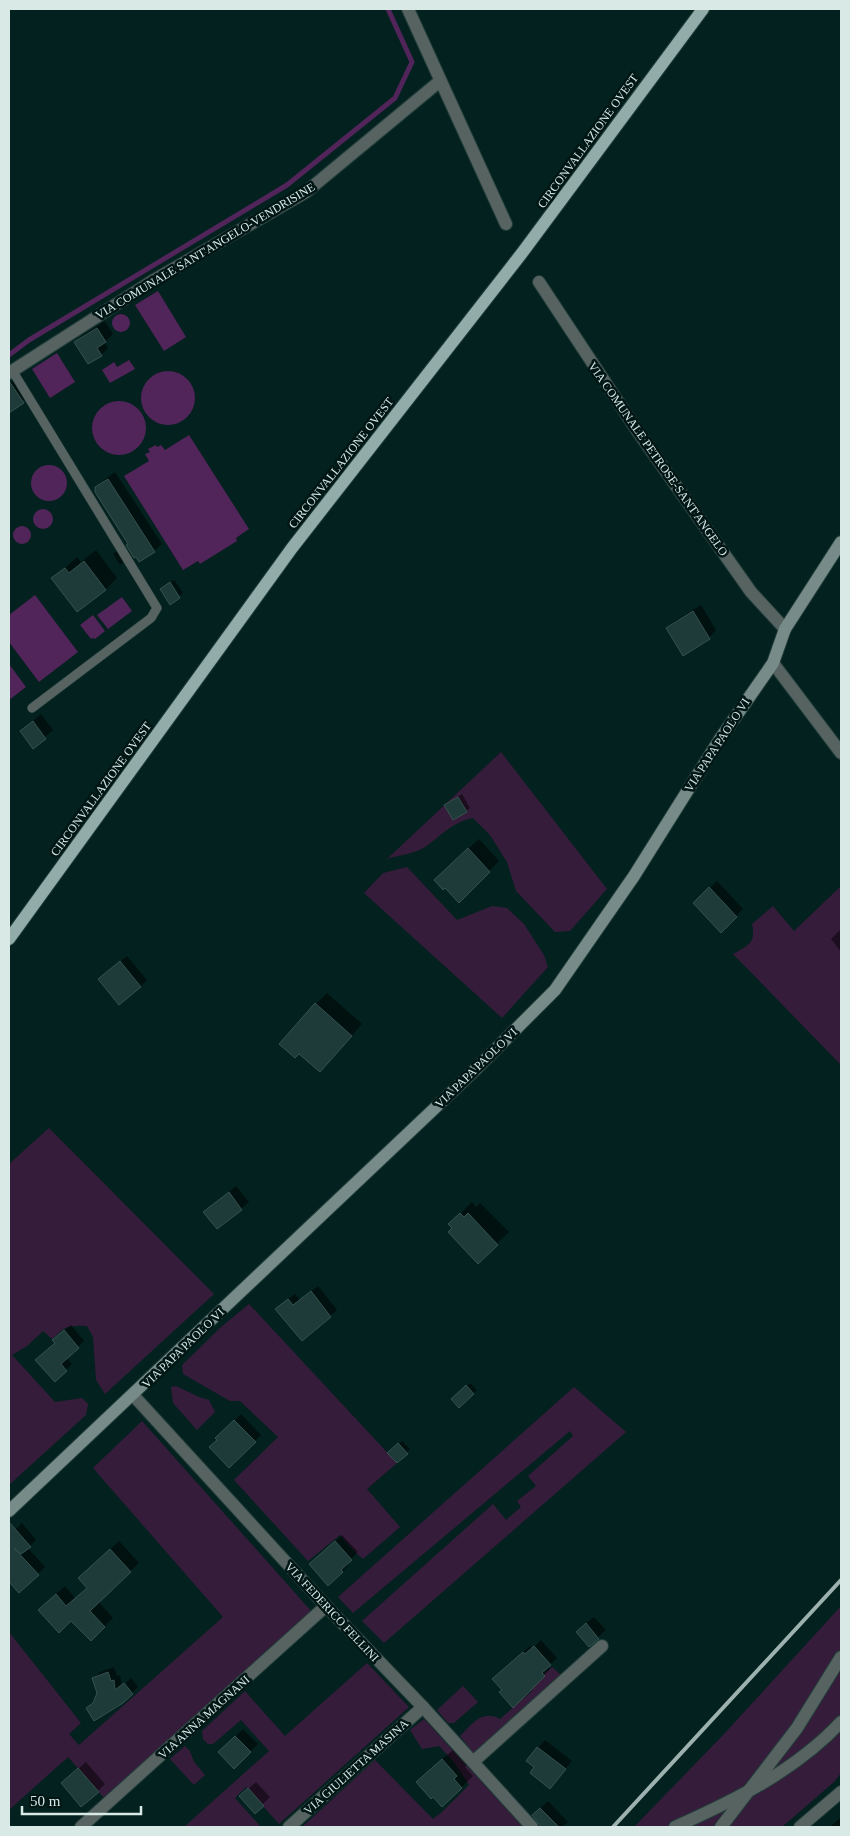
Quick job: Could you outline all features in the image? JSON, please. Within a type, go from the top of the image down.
[{"type":"main road","name":"CIRCONVALLAZIONE OVEST","points":[[9,939],[292,548],[522,253],[703,9]]},
{"type":"street","points":[[408,9],[506,224]]},
{"type":"street","name":"VIA COMUNALE SANT'ANGELO-VENDRISINE","points":[[10,372],[154,280],[306,192],[440,81]]},
{"type":"street","name":"VIA COMUNALE PETROSE-SANT'ANGELO","points":[[539,282],[636,429],[751,592],[785,629]]},
{"type":"street","name":"VIA PAPA PAOLO VI","points":[[9,1511],[480,1066],[555,990],[634,876],[720,739],[773,663],[785,629],[841,542]]},
{"type":"street","points":[[773,663],[841,753]]},
{"type":"street","name":"VIA FEDERICO FELLINI","points":[[133,1395],[532,1827]]},
{"type":"street","name":"VIA ANNA MAGNANI","points":[[81,1827],[326,1606]]},
{"type":"street","points":[[473,1762],[602,1646]]},
{"type":"street","points":[[721,1827],[797,1728],[841,1657]]},
{"type":"street","name":"VIA GIULIETTA MASINA","points":[[289,1827],[423,1707]]},
{"type":"street","points":[[675,1827],[749,1792],[810,1751],[841,1722]]},
{"type":"street","points":[[800,1827],[841,1792]]},
{"type":"lane","points":[[10,372],[157,608],[151,618],[32,708]]},
{"type":"shaded area","points":[[158,291],[186,337],[164,351],[135,305]]},
{"type":"shaded area","points":[[121,314],[127,317],[130,323],[127,329],[121,332],[115,329],[112,323],[115,317]]},
{"type":"shaded area","points":[[57,353],[75,382],[50,398],[32,369]]},
{"type":"shaded area","points":[[129,360],[135,369],[110,383],[102,370],[114,362],[117,367]]},
{"type":"shaded area","points":[[168,371],[178,373],[187,379],[193,388],[195,398],[193,408],[187,417],[178,423],[168,425],[158,423],[149,417],[143,408],[141,398],[143,388],[149,379],[158,373]]},
{"type":"shaded area","points":[[119,401],[129,403],[138,409],[144,418],[146,428],[144,438],[138,447],[129,453],[119,455],[109,453],[100,447],[94,438],[92,428],[94,418],[100,409],[109,403]]},
{"type":"shaded area","points":[[189,435],[249,529],[236,538],[237,541],[200,564],[198,561],[183,570],[124,476],[149,461],[145,454],[150,452],[148,449],[161,445],[165,450]]},
{"type":"shaded area","points":[[49,465],[62,470],[67,483],[62,496],[49,501],[36,496],[31,483],[36,470]]},
{"type":"shaded area","points":[[43,509],[50,512],[53,519],[50,526],[43,529],[36,526],[33,519],[36,512]]},
{"type":"shaded area","points":[[18,526],[26,526],[31,531],[29,542],[18,544],[13,539],[13,531]]},
{"type":"shaded area","points":[[35,595],[78,652],[39,682],[9,642],[9,615]]},
{"type":"shaded area","points":[[122,597],[132,611],[108,629],[97,615]]},
{"type":"shaded area","points":[[93,615],[105,631],[95,639],[91,639],[80,625]]},
{"type":"shaded area","points":[[9,664],[26,687],[9,700]]},
{"type":"shaded area","points":[[501,752],[607,889],[570,931],[555,932],[516,891],[507,862],[490,835],[473,818],[453,826],[421,849],[387,859]]},
{"type":"shaded area","points":[[407,867],[457,920],[492,906],[507,908],[524,924],[544,955],[548,967],[502,1018],[364,893],[383,873]]},
{"type":"shaded area","points":[[841,886],[841,1065],[733,954],[750,943],[753,935],[752,924],[773,906],[794,931]]},
{"type":"shaded area","points":[[49,1128],[214,1294],[105,1394],[96,1380],[93,1337],[87,1326],[68,1327],[60,1331],[52,1339],[43,1331],[27,1346],[12,1355],[55,1402],[82,1398],[88,1404],[86,1415],[9,1485],[9,1164]]},
{"type":"shaded area","points":[[249,1304],[397,1463],[367,1489],[400,1527],[363,1559],[340,1535],[308,1561],[234,1480],[278,1437],[240,1401],[230,1401],[183,1374],[182,1365],[221,1327]]},
{"type":"shaded area","points":[[176,1386],[209,1400],[215,1412],[197,1430],[173,1403],[171,1387]]},
{"type":"shaded area","points":[[574,1387],[626,1432],[384,1643],[362,1621],[493,1504],[506,1520],[521,1507],[517,1501],[536,1486],[528,1476],[573,1436],[570,1431],[353,1613],[338,1597]]},
{"type":"shaded area","points":[[142,1421],[312,1612],[104,1798],[68,1757],[9,1810],[9,1632],[81,1723],[69,1734],[79,1745],[223,1617],[93,1468]]},
{"type":"shaded area","points":[[841,1606],[841,1773],[834,1782],[782,1827],[634,1827],[724,1734]]},
{"type":"shaded area","points":[[367,1663],[409,1707],[279,1824],[246,1787],[235,1798],[261,1827],[184,1827],[269,1751],[241,1720],[213,1744],[208,1744],[203,1739],[202,1731],[245,1691],[285,1736]]},
{"type":"shaded area","points":[[552,1667],[561,1675],[474,1754],[460,1736],[478,1719],[494,1716],[500,1719],[532,1691],[529,1687]]},
{"type":"shaded area","points":[[463,1686],[478,1702],[454,1723],[448,1723],[437,1710]]},
{"type":"shaded area","points":[[424,1719],[523,1827],[302,1827],[375,1760],[433,1819],[442,1812],[469,1785],[454,1762],[439,1746],[422,1749],[410,1730]]},
{"type":"shaded area","points":[[185,1746],[190,1751],[194,1762],[205,1775],[194,1785],[170,1759]]},
{"type":"building","points":[[97,328],[106,342],[97,348],[102,356],[88,364],[74,342]]},
{"type":"building","points":[[9,381],[24,403],[9,413]]},
{"type":"building","points":[[108,479],[155,552],[139,562],[136,557],[134,558],[126,545],[128,544],[95,492],[95,487]]},
{"type":"building","points":[[84,561],[106,590],[77,612],[51,578],[65,568],[69,573]]},
{"type":"building","points":[[170,582],[180,598],[170,605],[160,589]]},
{"type":"building","points":[[693,611],[710,639],[683,656],[666,628]]},
{"type":"building","points":[[33,721],[46,739],[33,749],[20,731]]},
{"type":"building","points":[[458,797],[467,812],[453,820],[444,805]]},
{"type":"building","points":[[468,848],[490,872],[459,903],[445,888],[443,890],[434,880]]},
{"type":"building","points":[[709,887],[737,917],[721,933],[693,903]]},
{"type":"building","points":[[120,961],[141,987],[119,1005],[98,979]]},
{"type":"building","points":[[315,1003],[352,1036],[320,1072],[299,1054],[295,1058],[279,1044]]},
{"type":"building","points":[[229,1192],[242,1210],[217,1229],[203,1212]]},
{"type":"building","points":[[460,1213],[464,1217],[468,1213],[498,1245],[478,1264],[448,1232],[452,1228],[448,1224]]},
{"type":"building","points":[[311,1291],[331,1317],[302,1341],[275,1309],[288,1299],[293,1305]]},
{"type":"building","points":[[64,1330],[79,1348],[61,1364],[67,1371],[55,1382],[35,1360],[55,1343],[52,1340]]},
{"type":"building","points":[[466,1385],[474,1394],[459,1408],[451,1399]]},
{"type":"building","points":[[234,1420],[256,1442],[229,1468],[209,1447],[217,1440],[215,1438]]},
{"type":"building","points":[[398,1443],[408,1454],[397,1463],[387,1453]]},
{"type":"building","points":[[9,1522],[31,1547],[21,1554],[14,1548],[39,1575],[19,1593],[9,1582]]},
{"type":"building","points":[[335,1541],[352,1560],[341,1570],[343,1572],[328,1586],[309,1564]]},
{"type":"building","points":[[110,1549],[131,1572],[90,1611],[105,1627],[91,1641],[71,1621],[59,1633],[38,1610],[56,1594],[66,1606],[87,1588],[78,1578]]},
{"type":"building","points":[[586,1623],[599,1639],[589,1647],[576,1632]]},
{"type":"building","points":[[534,1646],[551,1665],[542,1673],[545,1676],[513,1708],[499,1692],[502,1690],[492,1679],[523,1652],[525,1654]]},
{"type":"building","points":[[108,1672],[111,1681],[114,1680],[115,1690],[124,1683],[133,1694],[123,1703],[94,1721],[86,1708],[93,1703],[97,1693],[92,1678]]},
{"type":"building","points":[[235,1736],[251,1752],[234,1769],[218,1752]]},
{"type":"building","points":[[537,1747],[566,1769],[550,1789],[530,1773],[534,1767],[526,1761]]},
{"type":"building","points":[[442,1759],[457,1776],[454,1779],[462,1788],[442,1807],[433,1797],[431,1799],[416,1782]]},
{"type":"building","points":[[78,1768],[99,1792],[81,1807],[61,1783]]},
{"type":"building","points":[[248,1788],[264,1806],[255,1814],[239,1796]]},
{"type":"building","points":[[540,1808],[559,1827],[541,1827],[532,1815]]},
{"type":"waterway","points":[[9,355],[29,340],[287,185],[395,98],[412,62],[388,9]]},
{"type":"railway","points":[[613,1827],[841,1580]]}]
